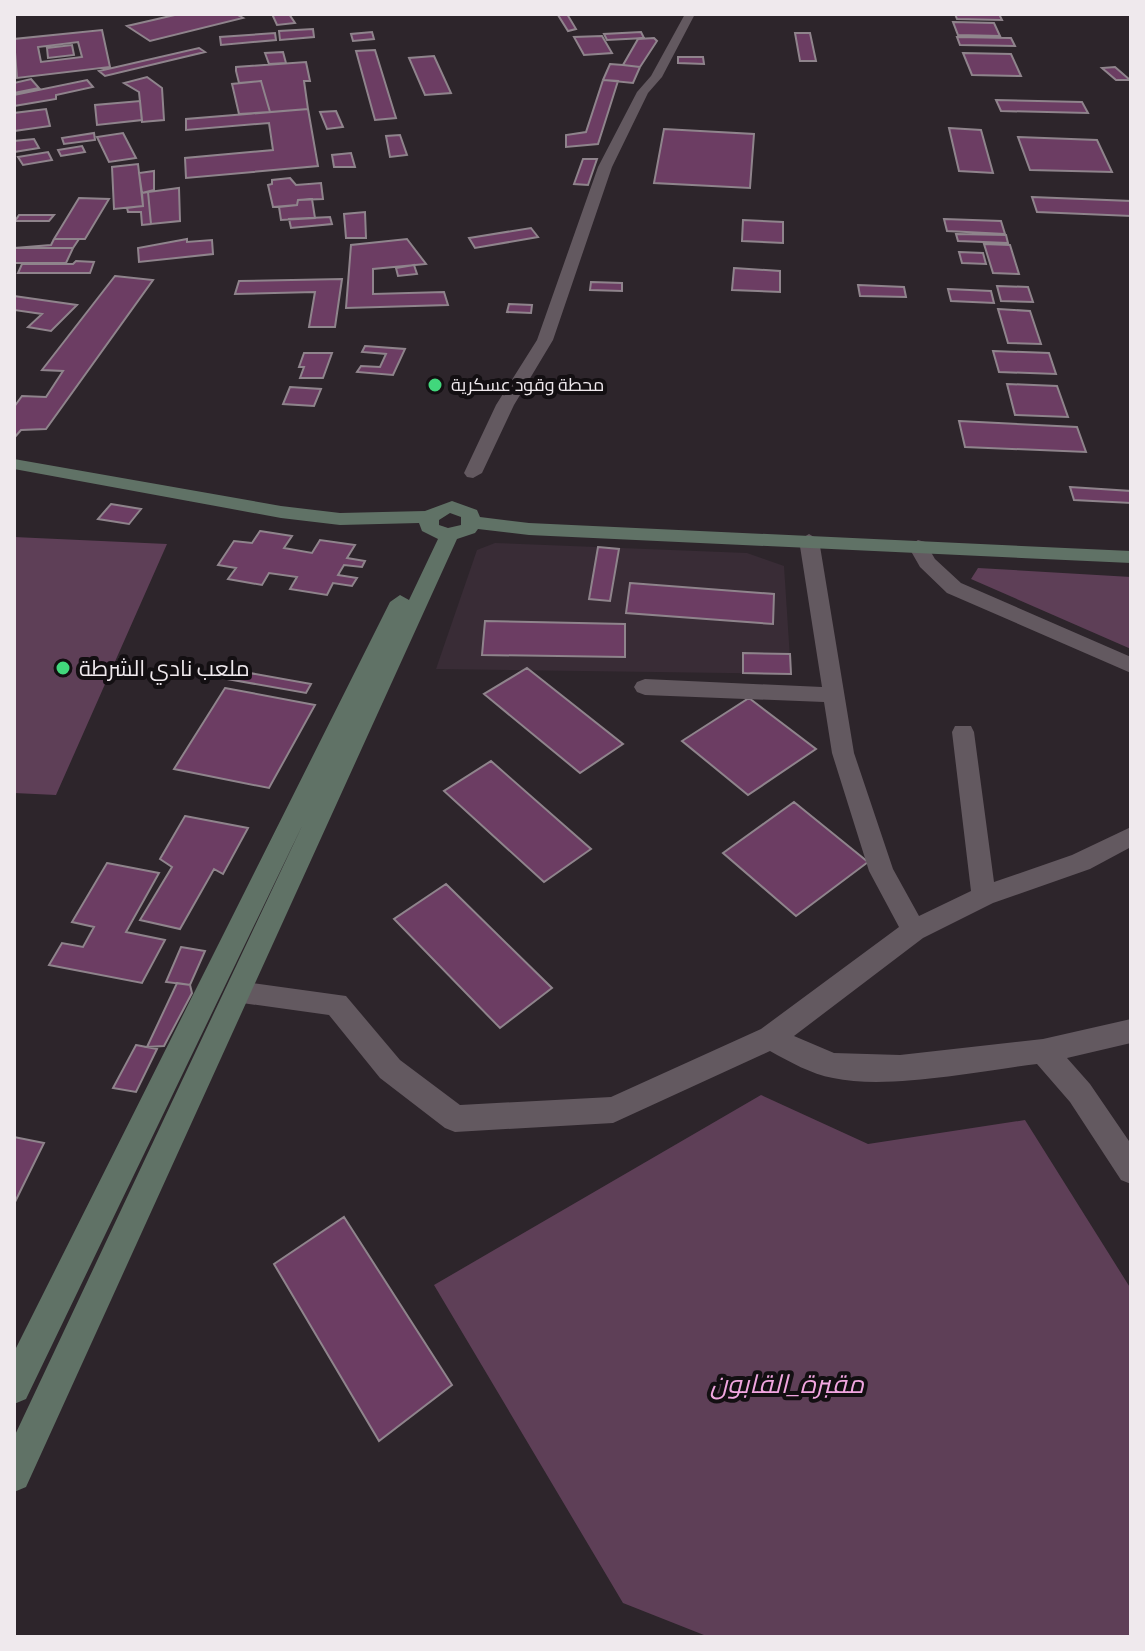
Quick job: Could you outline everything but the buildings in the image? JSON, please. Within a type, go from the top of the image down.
[{"type":"main road","points":[[14,464],[281,512],[340,519],[1131,557]]},
{"type":"main road","points":[[14,1475],[237,993],[446,526]]},
{"type":"main road","points":[[14,1387],[446,526]]},
{"type":"street","points":[[643,92],[645,76],[679,14]]},
{"type":"street","points":[[473,473],[505,405],[545,340],[605,167],[643,92],[656,77],[690,14]]},
{"type":"street","points":[[809,540],[843,753],[881,871],[914,930]]},
{"type":"street","points":[[918,546],[927,563],[954,588],[1131,666]]},
{"type":"street","points":[[645,687],[832,695]]},
{"type":"street","points":[[963,732],[977,863],[984,896]]},
{"type":"street","points":[[237,993],[336,1004],[390,1069],[455,1119],[613,1110],[771,1038],[914,930],[984,896],[1081,862],[1131,836]]},
{"type":"street","points":[[771,1038],[809,1058],[834,1066],[900,1068],[1043,1051],[1131,1031]]},
{"type":"street","points":[[1043,1051],[1080,1093],[1131,1170]]},
{"type":"shaded area","points":[[495,543],[747,553],[784,566],[791,674],[436,669],[477,550]]},
{"type":"green space","name":"ملعب نادي الشرطة","points":[[14,537],[167,544],[56,795],[14,793]]},
{"type":"green space","points":[[978,568],[1131,577],[1131,649],[971,579]]},
{"type":"green space","name":"مقبرة_القابون","points":[[761,1095],[868,1144],[1025,1120],[1131,1289],[1131,1637],[709,1637],[623,1603],[434,1285]]},
{"type":"place","name":"محطة وقود عسكرية","points":[[435,385]]},
{"type":"place","name":"ملعب نادي الشرطة","points":[[63,668]]}]
